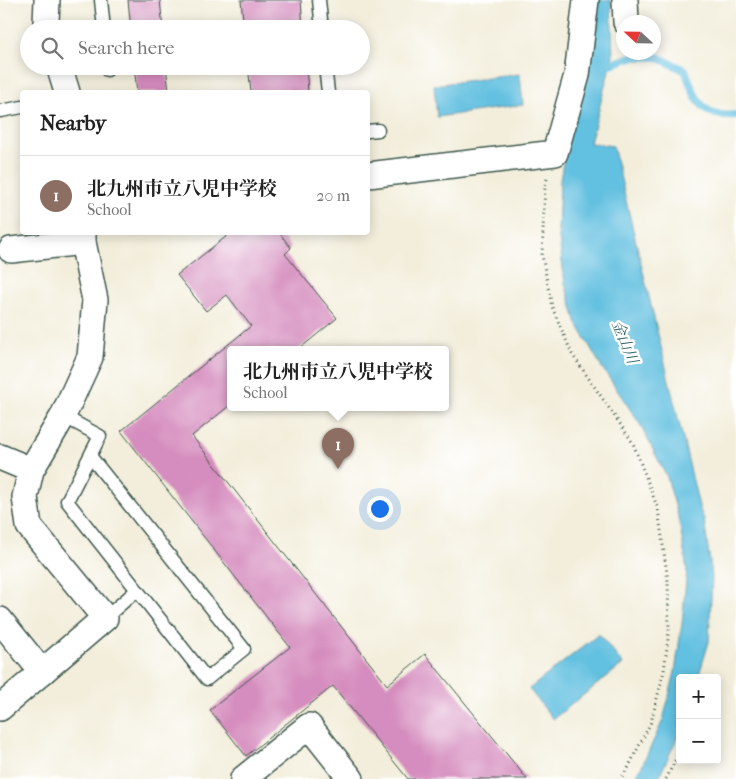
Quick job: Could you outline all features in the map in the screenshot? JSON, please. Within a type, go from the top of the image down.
[{"type":"street","points":[[46,20],[47,0]]},
{"type":"street","points":[[370,174],[555,153],[577,75],[586,0]]},
{"type":"street","points":[[625,0],[626,15]]},
{"type":"street","points":[[62,75],[66,90]]},
{"type":"street","points":[[0,708],[105,618],[29,526],[25,498],[31,470],[63,416],[90,357],[94,300],[83,237],[11,250]]},
{"type":"street","points":[[0,458],[31,470]]},
{"type":"street","points":[[0,620],[42,672]]},
{"type":"street","points":[[243,779],[309,726],[351,779]]},
{"type":"lane","points":[[101,0],[103,20]]},
{"type":"lane","points":[[319,0],[321,20]]},
{"type":"lane","points":[[326,75],[328,90]]},
{"type":"lane","points":[[2,111],[20,107]]},
{"type":"lane","points":[[63,416],[100,436],[67,501],[207,680],[244,649],[90,456]]},
{"type":"lane","points":[[105,618],[137,590]]},
{"type":"path","points":[[555,153],[545,185],[542,255],[552,307],[572,354],[633,444],[658,509],[668,581],[669,631],[664,671],[651,722],[628,768],[620,779]]},
{"type":"path","points":[[666,779],[676,759]]},
{"type":"water","name":"金山川","points":[[591,0],[611,0],[613,56],[590,143],[613,146],[700,510],[704,519],[712,577],[709,642],[699,674],[676,674],[676,741],[658,779],[634,779],[663,720],[675,672],[687,570],[679,520],[667,477],[640,424],[601,366],[577,324],[565,283],[558,231],[560,180]]},
{"type":"water","points":[[520,74],[523,105],[437,117],[434,85]]},
{"type":"water","points":[[599,634],[623,664],[553,719],[529,689]]},
{"type":"building","points":[[128,0],[160,0],[162,20],[130,20]]},
{"type":"building","points":[[241,0],[301,0],[302,20],[243,20]]},
{"type":"building","points":[[135,75],[167,75],[169,90],[137,90]]},
{"type":"building","points":[[249,75],[307,75],[308,90],[251,90]]},
{"type":"building","points":[[228,235],[281,235],[291,248],[285,254],[337,318],[303,346],[227,346],[227,407],[192,436],[387,685],[425,654],[527,779],[408,779],[333,686],[246,756],[210,710],[290,647],[121,431],[251,326],[227,295],[206,311],[177,275]]},
{"type":"waterway","points":[[602,67],[632,57],[657,57],[685,70],[696,97],[707,110],[724,115],[736,115]]},
{"type":"place","name":"北九州市立八児中学校","points":[[338,469]]}]
